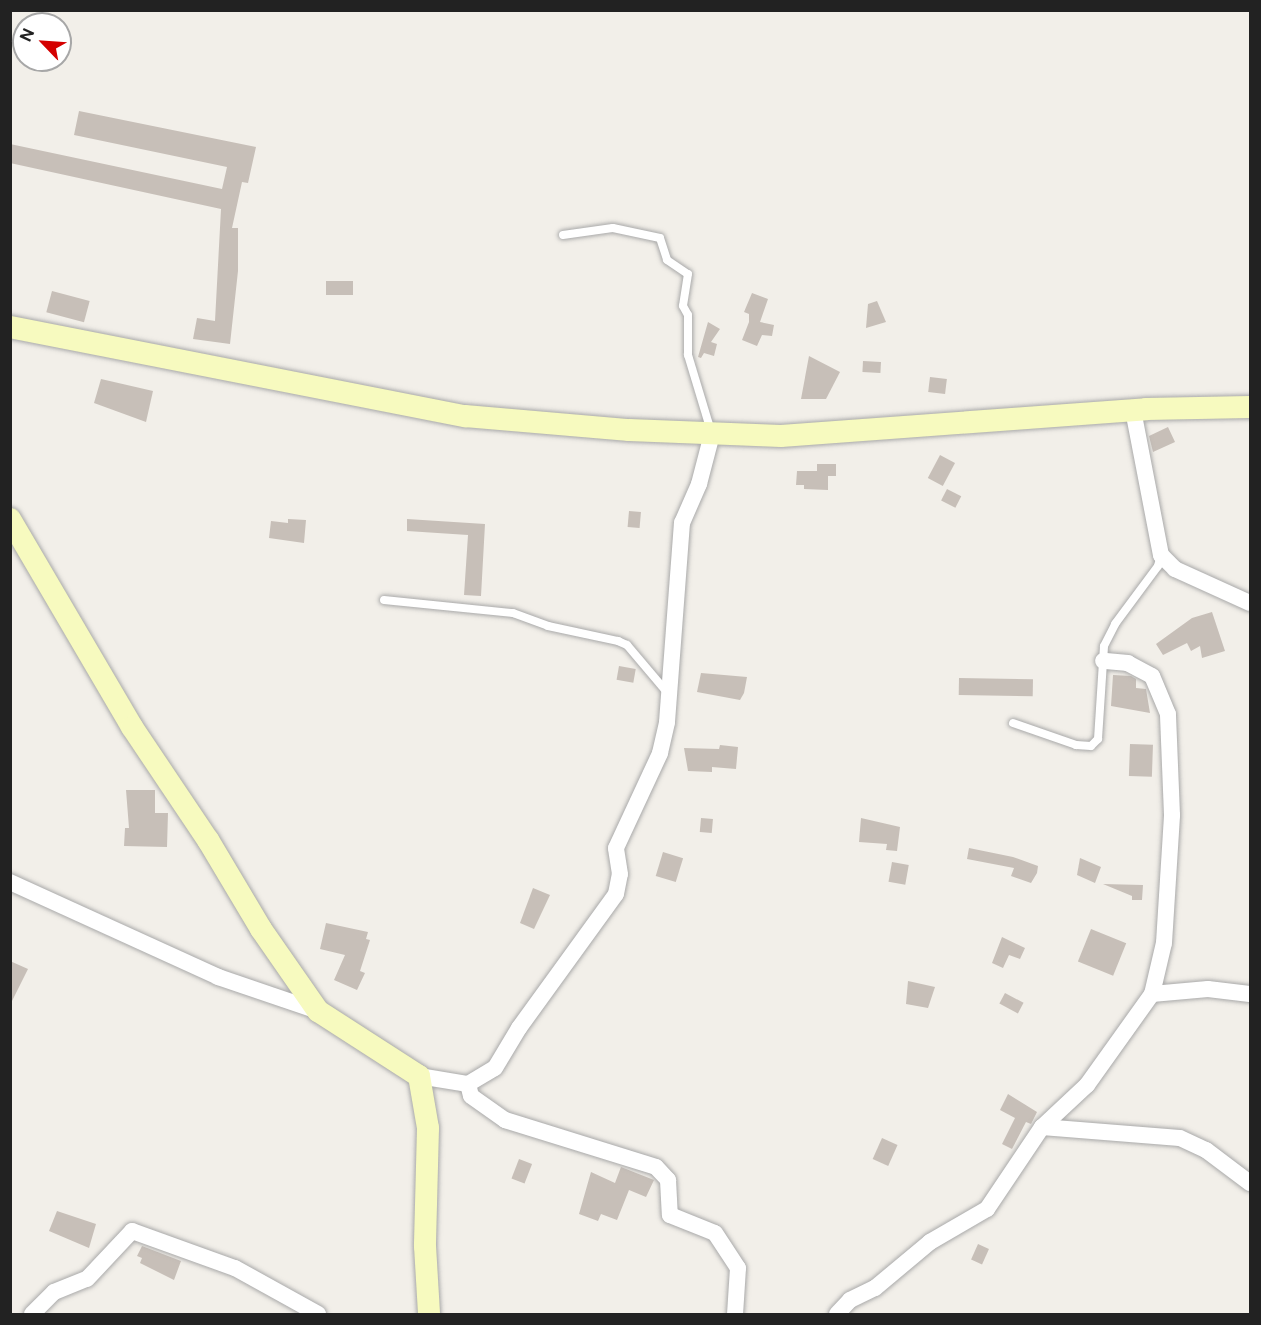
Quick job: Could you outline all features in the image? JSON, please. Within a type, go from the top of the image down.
[{"type":"street","points":[[10,327],[465,416],[712,434],[781,436],[1133,410],[1251,407]]},
{"type":"street","points":[[1133,410],[1161,555],[1176,569],[1251,603]]},
{"type":"street","points":[[12,885],[218,977],[318,1011],[419,1076],[468,1084],[495,1068],[519,1028],[616,894],[620,874],[616,848],[660,753],[667,722],[666,691],[682,524],[699,484],[712,434]]},
{"type":"street","points":[[10,519],[132,727],[208,840],[261,929],[318,1011]]},
{"type":"street","points":[[837,1314],[850,1300],[875,1288],[930,1242],[987,1209],[1042,1127],[1087,1085],[1152,994],[1164,943],[1173,815],[1168,714],[1152,676],[1128,663],[1103,662]]},
{"type":"street","points":[[1152,994],[1208,989],[1251,994]]},
{"type":"street","points":[[419,1076],[428,1128],[424,1246],[429,1314]]},
{"type":"street","points":[[468,1084],[471,1096],[505,1120],[656,1167],[669,1180],[670,1215],[715,1233],[738,1268],[735,1314]]},
{"type":"street","points":[[1042,1127],[1180,1138],[1206,1150],[1251,1183]]},
{"type":"street","points":[[33,1314],[54,1292],[87,1279],[132,1231],[235,1268],[318,1314]]},
{"type":"lane","points":[[563,236],[614,228],[660,238],[667,260],[688,274],[683,306],[688,315],[688,355],[712,434]]},
{"type":"lane","points":[[1013,723],[1033,733],[1091,746],[1098,739],[1104,646],[1115,624],[1137,598],[1161,555]]},
{"type":"lane","points":[[384,600],[513,613],[548,626],[618,641],[627,645],[666,691]]},
{"type":"building","points":[[79,111],[256,147],[248,183],[242,182],[232,228],[238,228],[238,271],[230,344],[193,339],[197,318],[215,321],[221,209],[10,163],[10,144],[222,189],[227,167],[74,135]]},
{"type":"building","points":[[326,281],[353,281],[353,295],[326,295]]},
{"type":"building","points":[[52,291],[90,301],[84,322],[46,312]]},
{"type":"building","points":[[752,293],[768,299],[760,322],[774,325],[772,336],[762,335],[757,346],[742,340],[749,322],[749,314],[744,312]]},
{"type":"building","points":[[877,301],[886,322],[866,328],[868,304]]},
{"type":"building","points":[[708,322],[720,329],[711,342],[717,344],[714,356],[704,353],[701,358],[698,357]]},
{"type":"building","points":[[809,356],[840,372],[826,399],[801,399]]},
{"type":"building","points":[[863,361],[881,362],[880,373],[862,372]]},
{"type":"building","points":[[930,377],[947,379],[945,394],[928,392]]},
{"type":"building","points":[[101,379],[153,391],[146,422],[94,403]]},
{"type":"building","points":[[1168,427],[1175,442],[1153,452],[1149,436]]},
{"type":"building","points":[[940,455],[955,463],[943,486],[928,478]]},
{"type":"building","points":[[817,464],[836,464],[836,476],[828,476],[828,490],[804,489],[804,485],[796,485],[797,471],[817,471]]},
{"type":"building","points":[[947,489],[961,496],[955,508],[941,501]]},
{"type":"building","points":[[629,511],[641,512],[640,528],[628,527]]},
{"type":"building","points":[[288,519],[306,520],[304,543],[269,538],[271,521],[288,523]]},
{"type":"building","points":[[407,519],[485,524],[481,596],[464,595],[468,535],[407,531]]},
{"type":"building","points":[[1212,612],[1225,651],[1202,658],[1200,646],[1191,651],[1187,643],[1163,655],[1156,644],[1192,618]]},
{"type":"building","points":[[619,666],[636,669],[633,683],[617,680]]},
{"type":"building","points":[[701,673],[747,677],[740,700],[697,692]]},
{"type":"building","points":[[1113,675],[1131,676],[1136,679],[1136,688],[1146,689],[1150,713],[1111,706]]},
{"type":"building","points":[[959,678],[1033,679],[1033,696],[959,695]]},
{"type":"building","points":[[1130,744],[1153,745],[1152,777],[1129,776]]},
{"type":"building","points":[[720,745],[738,747],[736,769],[712,767],[712,772],[688,771],[684,748],[719,749]]},
{"type":"building","points":[[126,790],[155,790],[155,813],[168,813],[167,847],[124,846],[125,828],[129,828]]},
{"type":"building","points":[[701,818],[713,819],[712,833],[700,832]]},
{"type":"building","points":[[861,818],[900,827],[897,851],[886,850],[887,844],[859,842]]},
{"type":"building","points":[[969,848],[1013,857],[1038,866],[1037,873],[1031,883],[1011,876],[1014,868],[967,859]]},
{"type":"building","points":[[663,852],[683,858],[676,882],[656,876]]},
{"type":"building","points":[[1080,858],[1101,867],[1095,883],[1077,875]]},
{"type":"building","points":[[892,862],[909,865],[905,885],[889,882]]},
{"type":"building","points":[[1103,884],[1143,885],[1142,900],[1132,900],[1132,896]]},
{"type":"building","points":[[533,888],[550,895],[534,929],[520,923]]},
{"type":"building","points":[[326,923],[368,932],[366,939],[370,940],[360,971],[365,973],[357,990],[334,980],[345,955],[320,949]]},
{"type":"building","points":[[1091,929],[1126,943],[1113,976],[1078,961]]},
{"type":"building","points":[[1002,937],[1025,948],[1020,959],[1009,955],[1003,968],[992,963]]},
{"type":"building","points":[[10,961],[28,969],[10,1005]]},
{"type":"building","points":[[908,981],[935,987],[928,1008],[906,1004]]},
{"type":"building","points":[[1005,993],[1024,1003],[1018,1013],[999,1004]]},
{"type":"building","points":[[1008,1094],[1037,1112],[1031,1124],[1026,1122],[1012,1149],[1002,1144],[1015,1118],[1000,1110]]},
{"type":"building","points":[[882,1138],[898,1145],[888,1166],[873,1159]]},
{"type":"building","points":[[519,1159],[532,1164],[525,1184],[511,1179]]},
{"type":"building","points":[[621,1167],[654,1180],[646,1197],[629,1190],[617,1220],[601,1214],[598,1221],[579,1214],[591,1172],[615,1183]]},
{"type":"building","points":[[57,1211],[96,1224],[89,1248],[49,1231]]},
{"type":"building","points":[[978,1244],[989,1249],[982,1264],[971,1260]]},
{"type":"building","points":[[142,1246],[181,1261],[174,1280],[140,1263],[142,1258],[137,1256]]}]
